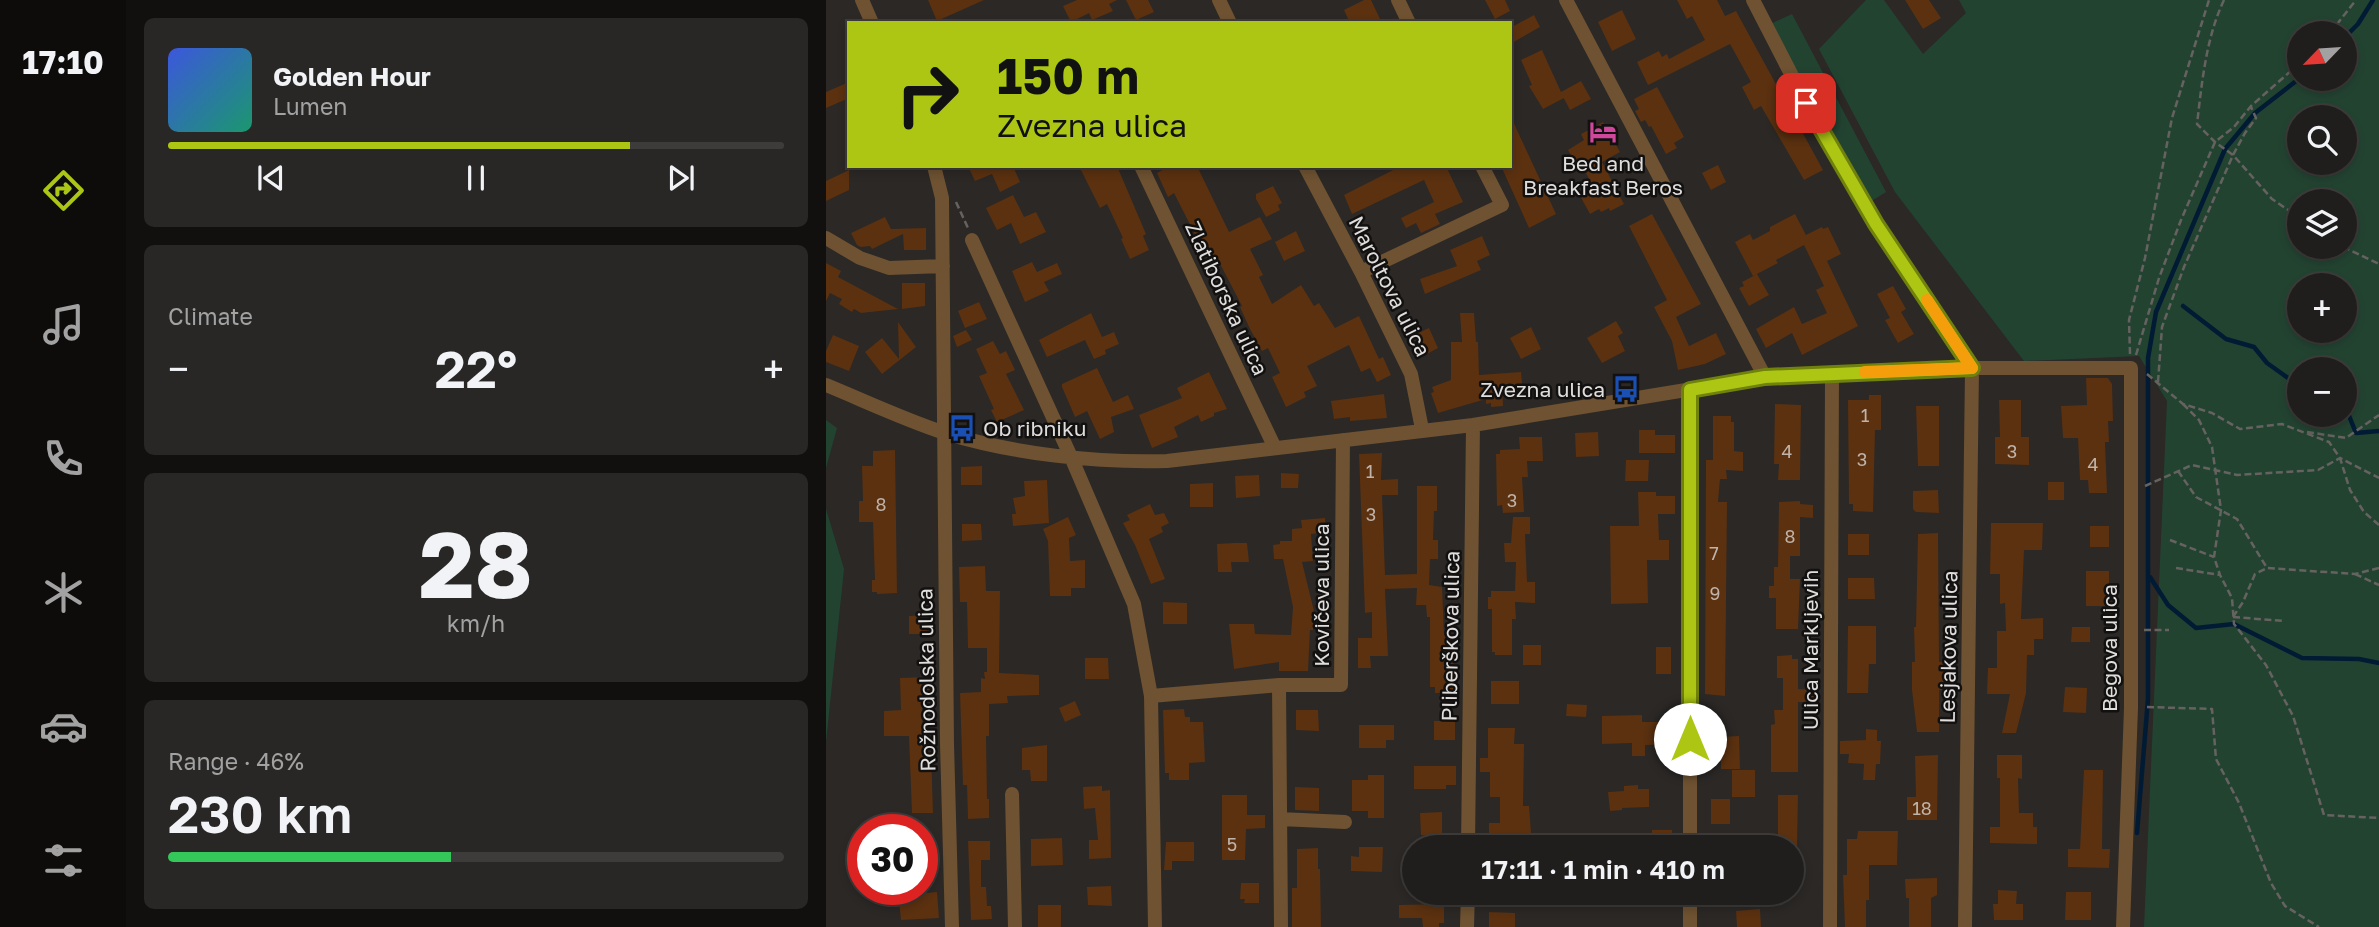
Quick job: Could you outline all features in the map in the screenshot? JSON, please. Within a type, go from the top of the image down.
[{"type":"street","points":[[862,0],[871,21]]},
{"type":"street","points":[[1219,0],[1229,21]]},
{"type":"street","points":[[1398,0],[1408,21]]},
{"type":"street","points":[[1566,0],[1765,377]]},
{"type":"street","points":[[1753,0],[1806,103],[1876,224],[1972,368]]},
{"type":"street","points":[[934,168],[942,198],[945,433]]},
{"type":"street","name":"Zlatiborska ulica","points":[[1142,168],[1275,448]]},
{"type":"street","name":"Maroltova ulica","points":[[1306,168],[1411,374],[1422,429]]},
{"type":"street","points":[[1361,272],[1502,205],[1483,168]]},
{"type":"street","points":[[826,238],[860,258],[889,268],[943,266]]},
{"type":"street","points":[[972,240],[1072,457],[1134,604],[1150,696],[1155,927]]},
{"type":"street","points":[[826,385],[945,433],[1028,451],[1136,462],[1167,461],[1473,425],[1765,377],[1972,368],[2130,368]]},
{"type":"street","name":"Lesjakova ulica","points":[[1965,927],[1972,368]]},
{"type":"street","name":"Begova ulica","points":[[2123,927],[2131,708],[2130,368]]},
{"type":"street","name":"Ulica Markljevih","points":[[1830,927],[1832,373]]},
{"type":"street","points":[[1690,390],[1690,835]]},
{"type":"street","name":"Pliberškova ulica","points":[[1468,835],[1473,425]]},
{"type":"street","name":"Rožnodolska ulica","points":[[945,433],[947,744],[952,927]]},
{"type":"street","name":"Kovičeva ulica","points":[[1150,696],[1279,685],[1341,685],[1343,440]]},
{"type":"street","points":[[1279,685],[1281,927]]},
{"type":"street","points":[[1012,794],[1015,927]]},
{"type":"street","points":[[1280,819],[1345,822]]},
{"type":"street","points":[[1468,905],[1468,927]]},
{"type":"street","points":[[1690,905],[1690,927]]},
{"type":"path","points":[[2130,368],[2129,320],[2145,258],[2172,118],[2209,0]]},
{"type":"path","points":[[2224,0],[2216,17],[2204,69],[2197,124],[2215,142],[2234,155],[2272,199],[2287,209]]},
{"type":"path","points":[[2339,21],[2356,0]]},
{"type":"path","points":[[2130,368],[2168,255],[2215,142],[2287,74]]},
{"type":"path","points":[[2158,382],[2162,327],[2184,267],[2234,155],[2256,118],[2251,106]]},
{"type":"path","points":[[2357,254],[2379,264]]},
{"type":"path","points":[[2374,262],[2379,258]]},
{"type":"path","points":[[2152,378],[2199,420],[2212,447],[2221,510],[2214,557],[2232,598],[2234,624],[2266,665],[2293,716],[2325,815],[2379,818]]},
{"type":"path","points":[[2183,404],[2212,413],[2240,429],[2282,424],[2329,442],[2340,458],[2350,490],[2364,512],[2379,525]]},
{"type":"path","points":[[2300,431],[2346,438],[2379,417]]},
{"type":"path","points":[[2145,486],[2192,465],[2237,475],[2318,470],[2340,458]]},
{"type":"path","points":[[2340,458],[2379,478]]},
{"type":"path","points":[[2178,471],[2196,497],[2236,519],[2267,568]]},
{"type":"path","points":[[2169,540],[2214,557]]},
{"type":"path","points":[[2176,568],[2220,575]]},
{"type":"path","points":[[2233,617],[2255,574],[2267,568],[2355,574],[2379,568]]},
{"type":"path","points":[[2355,574],[2379,585]]},
{"type":"path","points":[[2233,617],[2284,621]]},
{"type":"path","points":[[2145,630],[2169,630]]},
{"type":"path","points":[[2144,707],[2212,709],[2216,759],[2239,803],[2271,883],[2285,906],[2319,927]]},
{"type":"green space","points":[[1866,0],[1884,0],[1923,54],[1966,13],[1959,0],[2379,0],[2379,927],[2144,927],[2167,401],[2139,356],[2024,361],[1895,192],[1819,49]]},
{"type":"green space","points":[[1792,14],[1886,192],[1865,205],[1768,25]]},
{"type":"green space","points":[[826,420],[837,428],[826,468]]},
{"type":"green space","points":[[826,509],[844,569],[826,742]]},
{"type":"building","points":[[928,0],[984,0],[937,21]]},
{"type":"building","points":[[1077,0],[1117,0],[1109,4],[1113,11],[1092,20],[1089,13],[1070,21],[1063,6]]},
{"type":"building","points":[[1126,0],[1148,0],[1154,12],[1136,20]]},
{"type":"building","points":[[1364,0],[1371,0],[1381,21],[1349,21],[1344,10]]},
{"type":"building","points":[[1485,0],[1505,0],[1510,11],[1495,19]]},
{"type":"building","points":[[1677,0],[1717,0],[1725,16],[1736,11],[1823,170],[1804,180],[1761,106],[1754,110],[1742,87],[1751,82],[1730,44],[1648,85],[1637,62],[1659,51],[1662,57],[1667,54],[1669,59],[1705,40],[1692,16],[1687,19]]},
{"type":"building","points":[[1905,0],[1929,0],[1941,18],[1923,29]]},
{"type":"building","points":[[1622,10],[1636,39],[1612,51],[1598,22]]},
{"type":"building","points":[[1534,15],[1540,27],[1512,43],[1512,27]]},
{"type":"building","points":[[1542,50],[1561,92],[1581,81],[1591,99],[1570,110],[1564,98],[1543,109],[1529,86],[1532,85],[1521,60]]},
{"type":"building","points":[[847,83],[847,99],[826,108],[826,92]]},
{"type":"building","points":[[1657,87],[1684,137],[1674,143],[1677,148],[1666,154],[1651,126],[1649,127],[1645,120],[1641,122],[1635,111],[1639,109],[1634,99]]},
{"type":"building","points":[[1512,119],[1556,214],[1529,228],[1502,168],[1512,168]]},
{"type":"building","points":[[1603,122],[1620,152],[1602,162],[1624,204],[1610,211],[1609,208],[1601,212],[1599,209],[1590,214],[1579,194],[1593,187],[1582,165],[1578,167],[1568,150],[1584,140],[1581,134]]},
{"type":"building","points":[[1718,165],[1726,182],[1711,190],[1702,173]]},
{"type":"building","points":[[969,168],[1014,168],[1020,182],[1000,192],[992,174],[975,181]]},
{"type":"building","points":[[1080,168],[1118,168],[1146,234],[1143,236],[1149,250],[1130,259],[1107,204],[1100,208]]},
{"type":"building","points":[[1166,168],[1198,168],[1229,232],[1260,217],[1272,239],[1250,249],[1263,275],[1259,277],[1272,304],[1301,285],[1314,306],[1319,303],[1335,328],[1359,316],[1379,359],[1383,357],[1391,375],[1377,382],[1370,368],[1361,372],[1349,345],[1307,366],[1317,386],[1304,392],[1306,397],[1286,407],[1272,377],[1280,373],[1268,348],[1262,351],[1217,258],[1209,262],[1174,193],[1168,197],[1157,173]]},
{"type":"building","points":[[1397,168],[1447,168],[1463,202],[1435,214],[1440,224],[1421,233],[1416,223],[1406,228],[1401,218],[1434,202],[1424,180],[1352,214],[1344,195]]},
{"type":"building","points":[[849,170],[849,190],[826,201],[826,181]]},
{"type":"building","points":[[1273,186],[1282,203],[1278,205],[1280,210],[1266,217],[1256,194]]},
{"type":"building","points":[[1013,195],[1024,217],[1036,212],[1046,232],[1020,244],[1011,223],[997,230],[986,208]]},
{"type":"building","points":[[1652,214],[1701,304],[1676,317],[1689,346],[1716,333],[1726,354],[1705,364],[1678,370],[1672,341],[1654,307],[1667,300],[1629,226]]},
{"type":"building","points":[[1795,214],[1806,235],[1828,227],[1841,254],[1827,261],[1858,326],[1802,355],[1792,333],[1766,348],[1756,329],[1794,307],[1802,324],[1827,313],[1816,290],[1824,286],[1804,245],[1753,276],[1735,242],[1750,234],[1753,240],[1770,231],[1770,227]]},
{"type":"building","points":[[885,217],[891,229],[926,228],[926,250],[904,250],[903,234],[872,249],[870,246],[857,245],[851,233]]},
{"type":"building","points":[[1296,231],[1305,251],[1284,261],[1275,242]]},
{"type":"building","points":[[1482,236],[1490,255],[1477,261],[1481,270],[1425,294],[1420,279],[1457,266],[1450,250]]},
{"type":"building","points":[[1032,262],[1037,272],[1057,263],[1062,274],[1044,282],[1049,291],[1025,302],[1012,271]]},
{"type":"building","points":[[826,263],[841,271],[838,277],[898,309],[861,313],[854,309],[852,312],[839,304],[842,299],[830,293],[826,301]]},
{"type":"building","points":[[1757,274],[1769,295],[1749,306],[1739,288],[1744,286],[1742,282]]},
{"type":"building","points":[[902,283],[925,283],[925,306],[902,309]]},
{"type":"building","points":[[1893,286],[1906,309],[1901,312],[1914,334],[1898,343],[1885,320],[1890,318],[1877,294]]},
{"type":"building","points":[[979,302],[987,319],[965,328],[958,311]]},
{"type":"building","points":[[1091,313],[1102,337],[1114,332],[1119,344],[1094,359],[1085,340],[1047,357],[1039,340]]},
{"type":"building","points":[[1460,313],[1474,313],[1479,375],[1521,372],[1522,384],[1502,386],[1503,406],[1491,407],[1491,403],[1486,404],[1486,399],[1438,413],[1431,393],[1434,392],[1432,387],[1451,380],[1451,342],[1462,342]]},
{"type":"building","points":[[1616,321],[1623,333],[1618,336],[1625,351],[1602,363],[1587,338]]},
{"type":"building","points":[[898,322],[916,347],[882,374],[865,352],[882,338],[899,359]]},
{"type":"building","points":[[1531,327],[1541,349],[1521,359],[1510,338]]},
{"type":"building","points":[[1429,328],[1438,348],[1423,356],[1414,335]]},
{"type":"building","points":[[966,330],[972,340],[957,347],[953,336]]},
{"type":"building","points":[[833,335],[859,346],[849,371],[826,362],[826,351]]},
{"type":"building","points":[[993,341],[1000,354],[1006,351],[1015,370],[1006,374],[1024,410],[997,422],[979,376],[987,373],[976,349]]},
{"type":"building","points":[[1097,368],[1113,402],[1128,395],[1134,409],[1111,417],[1114,432],[1100,439],[1087,411],[1075,417],[1062,387],[1062,384]]},
{"type":"building","points":[[1209,372],[1227,409],[1214,413],[1214,416],[1201,422],[1198,415],[1174,427],[1178,437],[1152,448],[1139,415],[1182,398],[1177,388]]},
{"type":"building","points":[[2086,378],[2108,378],[2112,384],[2113,421],[2108,421],[2109,442],[2105,442],[2107,493],[2089,493],[2088,480],[2080,480],[2078,438],[2063,438],[2061,406],[2087,405]]},
{"type":"building","points":[[1384,394],[1387,418],[1350,421],[1350,417],[1334,419],[1331,401]]},
{"type":"building","points":[[1869,395],[1881,395],[1881,430],[1875,430],[1873,512],[1853,511],[1853,504],[1849,504],[1848,400],[1869,400]]},
{"type":"building","points":[[1999,400],[2021,400],[2021,437],[2029,437],[2029,465],[1995,464],[1995,437],[2000,437]]},
{"type":"building","points":[[1775,404],[1801,405],[1800,480],[1778,480],[1779,464],[1774,464]]},
{"type":"building","points":[[1916,406],[1939,406],[1939,466],[1918,466]]},
{"type":"building","points":[[1713,416],[1731,416],[1731,422],[1734,422],[1734,451],[1743,452],[1743,471],[1726,470],[1727,479],[1720,479],[1718,502],[1727,502],[1725,696],[1705,694],[1706,460],[1713,460]]},
{"type":"building","points":[[1639,430],[1655,430],[1655,435],[1675,435],[1675,453],[1639,453]]},
{"type":"building","points":[[1598,432],[1599,456],[1576,457],[1575,433]]},
{"type":"building","points":[[1519,437],[1542,437],[1543,461],[1527,461],[1528,477],[1522,477],[1524,512],[1503,513],[1502,505],[1497,506],[1496,454],[1500,454],[1500,450],[1520,449]]},
{"type":"building","points":[[895,450],[897,593],[877,594],[872,592],[872,580],[875,580],[873,522],[859,522],[859,501],[863,501],[862,466],[873,466],[873,451]]},
{"type":"building","points":[[1382,453],[1381,480],[1398,479],[1398,495],[1382,495],[1385,575],[1417,574],[1417,486],[1437,486],[1433,540],[1438,540],[1438,559],[1430,559],[1429,585],[1442,587],[1444,635],[1454,635],[1456,642],[1455,693],[1435,693],[1435,687],[1430,687],[1430,617],[1427,617],[1426,605],[1416,605],[1417,588],[1385,589],[1388,656],[1370,656],[1371,668],[1358,668],[1358,638],[1372,638],[1372,612],[1365,613],[1359,454]]},
{"type":"building","points":[[1626,460],[1649,460],[1648,481],[1625,481]]},
{"type":"building","points":[[982,466],[982,485],[961,485],[961,467]]},
{"type":"building","points":[[1281,473],[1299,474],[1298,488],[1281,488]]},
{"type":"building","points":[[1259,475],[1260,496],[1236,498],[1235,476]]},
{"type":"building","points":[[1047,480],[1049,523],[1013,526],[1012,514],[1016,514],[1013,498],[1025,496],[1024,481]]},
{"type":"building","points":[[2048,482],[2064,482],[2064,500],[2048,500]]},
{"type":"building","points":[[1213,483],[1213,507],[1190,507],[1190,484]]},
{"type":"building","points":[[1938,490],[1939,513],[1916,512],[1913,509],[1913,491]]},
{"type":"building","points":[[1638,492],[1675,496],[1675,514],[1658,514],[1659,540],[1669,540],[1669,560],[1647,560],[1648,603],[1611,604],[1610,526],[1639,526]]},
{"type":"building","points":[[1800,501],[1800,504],[1813,505],[1813,518],[1800,517],[1800,556],[1790,556],[1790,579],[1800,579],[1798,629],[1776,629],[1776,598],[1769,598],[1769,586],[1774,586],[1774,567],[1778,567],[1779,502]]},
{"type":"building","points":[[1150,504],[1155,515],[1164,513],[1169,523],[1161,527],[1163,532],[1149,539],[1165,579],[1151,584],[1123,523],[1130,520],[1127,515]]},
{"type":"building","points":[[1068,517],[1076,535],[1069,538],[1070,561],[1085,560],[1085,588],[1071,588],[1071,596],[1050,596],[1048,541],[1043,529]]},
{"type":"building","points":[[1513,517],[1530,517],[1530,534],[1525,534],[1527,582],[1535,582],[1535,603],[1515,602],[1512,655],[1495,655],[1495,652],[1492,652],[1492,609],[1488,609],[1488,597],[1491,597],[1491,591],[1515,591],[1516,562],[1505,562],[1504,543],[1511,543]]},
{"type":"building","points":[[1325,518],[1326,532],[1311,534],[1313,561],[1302,562],[1314,611],[1308,671],[1279,671],[1279,662],[1234,669],[1229,624],[1254,624],[1255,634],[1291,635],[1293,607],[1283,559],[1274,559],[1273,545],[1280,544],[1280,541],[1292,541],[1292,529],[1302,528],[1301,520]]},
{"type":"building","points":[[1991,523],[2043,523],[2042,550],[2024,550],[2021,619],[2043,618],[2043,639],[2034,639],[2034,655],[2027,655],[2026,693],[2016,733],[2002,733],[2010,694],[1987,694],[1988,668],[1997,668],[1997,631],[2006,631],[2005,603],[2000,604],[2000,574],[1990,574]]},
{"type":"building","points":[[962,524],[981,524],[982,540],[962,541]]},
{"type":"building","points":[[2090,526],[2109,526],[2109,547],[2090,547]]},
{"type":"building","points":[[1938,533],[1939,662],[1945,662],[1945,690],[1939,690],[1939,732],[1917,732],[1912,662],[1915,662],[1918,534]]},
{"type":"building","points":[[1848,534],[1869,534],[1869,555],[1848,555]]},
{"type":"building","points":[[1247,543],[1249,562],[1231,562],[1232,572],[1218,572],[1217,544]]},
{"type":"building","points":[[985,566],[986,591],[1000,591],[999,673],[1039,675],[1039,695],[1007,696],[1008,703],[989,704],[989,736],[986,736],[989,818],[968,819],[967,785],[963,785],[960,693],[981,692],[981,678],[985,679],[984,672],[987,672],[987,648],[968,648],[967,602],[960,602],[959,567]]},
{"type":"building","points":[[2086,571],[2109,571],[2109,606],[2086,606]]},
{"type":"building","points":[[1848,578],[1874,578],[1875,599],[1848,599]]},
{"type":"building","points":[[1163,602],[1187,603],[1187,624],[1163,624]]},
{"type":"building","points":[[927,615],[927,634],[909,634],[909,616]]},
{"type":"building","points":[[1848,626],[1876,626],[1876,664],[1869,664],[1868,693],[1847,693]]},
{"type":"building","points":[[2072,627],[2090,627],[2090,642],[2071,642]]},
{"type":"building","points":[[1523,645],[1541,645],[1541,665],[1523,665]]},
{"type":"building","points":[[1656,647],[1671,647],[1671,674],[1656,674]]},
{"type":"building","points":[[1792,655],[1792,659],[1798,659],[1798,689],[1815,690],[1814,702],[1798,702],[1798,772],[1771,772],[1771,725],[1775,724],[1774,710],[1783,710],[1783,678],[1777,678],[1777,656]]},
{"type":"building","points":[[1085,658],[1108,658],[1109,679],[1085,679]]},
{"type":"building","points":[[928,677],[929,696],[922,696],[923,752],[931,752],[933,813],[912,813],[909,736],[884,736],[884,711],[901,710],[900,678]]},
{"type":"building","points":[[1491,681],[1519,681],[1519,704],[1491,704]]},
{"type":"building","points":[[2065,687],[2087,688],[2086,713],[2063,712]]},
{"type":"building","points":[[1075,701],[1081,715],[1065,722],[1059,708]]},
{"type":"building","points":[[1567,704],[1587,705],[1586,717],[1566,716]]},
{"type":"building","points":[[1184,709],[1185,717],[1190,717],[1190,722],[1203,722],[1205,762],[1189,763],[1189,780],[1169,780],[1169,773],[1165,773],[1163,710]]},
{"type":"building","points":[[1296,710],[1318,710],[1319,731],[1296,730]]},
{"type":"building","points":[[1642,715],[1642,722],[1672,722],[1673,744],[1645,745],[1645,756],[1632,756],[1632,743],[1602,744],[1602,716]]},
{"type":"building","points":[[1434,721],[1455,721],[1455,740],[1434,740]]},
{"type":"building","points":[[1359,725],[1394,725],[1394,740],[1386,740],[1386,748],[1359,748]]},
{"type":"building","points":[[1488,728],[1515,728],[1514,744],[1524,744],[1523,806],[1529,806],[1531,835],[1489,835],[1489,823],[1500,823],[1500,797],[1490,797],[1490,772],[1480,772],[1480,758],[1488,758]]},
{"type":"building","points":[[1866,729],[1877,730],[1877,741],[1881,741],[1880,764],[1876,764],[1875,780],[1863,780],[1864,764],[1848,763],[1849,754],[1840,754],[1840,741],[1866,740]]},
{"type":"building","points":[[1739,736],[1740,769],[1721,769],[1721,737]]},
{"type":"building","points":[[1047,745],[1047,781],[1031,781],[1030,770],[1022,770],[1022,748]]},
{"type":"building","points":[[1938,755],[1937,820],[1907,820],[1907,797],[1916,797],[1915,756]]},
{"type":"building","points":[[1997,755],[2022,755],[2022,779],[2018,778],[2019,813],[2033,813],[2033,827],[2037,827],[2037,844],[1990,843],[1990,827],[2000,827]]},
{"type":"building","points":[[1414,766],[1456,766],[1456,785],[1446,785],[1446,789],[1414,789]]},
{"type":"building","points":[[1732,770],[1755,770],[1755,797],[1732,797]]},
{"type":"building","points":[[2084,770],[2103,770],[2102,849],[2110,849],[2109,868],[2068,867],[2068,849],[2080,849]]},
{"type":"building","points":[[1368,775],[1384,775],[1384,818],[1368,818],[1368,811],[1352,811],[1352,780],[1368,780]]},
{"type":"building","points":[[1638,785],[1638,789],[1649,789],[1649,807],[1610,811],[1608,792],[1624,791],[1624,786]]},
{"type":"building","points":[[1102,786],[1102,791],[1110,790],[1111,858],[1089,859],[1089,840],[1098,840],[1095,808],[1084,809],[1083,787]]},
{"type":"building","points":[[1295,787],[1319,788],[1319,811],[1295,810]]},
{"type":"building","points":[[1222,795],[1247,795],[1247,815],[1265,815],[1265,828],[1246,829],[1245,860],[1222,860]]},
{"type":"building","points":[[1778,795],[1798,795],[1797,835],[1778,835]]},
{"type":"building","points":[[1711,799],[1730,799],[1730,824],[1711,824]]},
{"type":"building","points":[[1442,812],[1442,835],[1421,835],[1420,813]]},
{"type":"building","points":[[1652,830],[1672,830],[1672,835],[1652,835]]},
{"type":"building","points":[[1858,831],[1898,831],[1897,865],[1869,865],[1866,927],[1845,927],[1843,875],[1847,875],[1847,839],[1857,839]]},
{"type":"building","points":[[1062,838],[1063,865],[1031,866],[1031,839]]},
{"type":"building","points":[[968,841],[990,841],[990,860],[981,860],[981,887],[986,887],[987,906],[991,906],[992,919],[971,920]]},
{"type":"building","points":[[1166,842],[1194,842],[1194,861],[1172,861],[1172,870],[1164,870]]},
{"type":"building","points":[[1359,847],[1383,847],[1382,872],[1351,871],[1351,856],[1359,857]]},
{"type":"building","points":[[1318,848],[1321,927],[1292,927],[1292,888],[1297,888],[1297,849]]},
{"type":"building","points":[[1937,878],[1937,895],[1931,898],[1931,927],[1909,927],[1909,898],[1906,898],[1905,879]]},
{"type":"building","points":[[1241,883],[1259,883],[1259,903],[1244,903],[1245,899],[1240,899]]},
{"type":"building","points":[[1111,886],[1112,906],[1088,905],[1087,887]]},
{"type":"building","points":[[1998,890],[2017,891],[2016,904],[2023,904],[2023,920],[1994,920],[1993,904],[1998,904]]},
{"type":"building","points":[[2066,892],[2091,892],[2091,920],[2065,920]]},
{"type":"building","points":[[899,905],[938,905],[939,918],[901,920]]},
{"type":"building","points":[[1038,905],[1061,905],[1061,927],[1038,927]]},
{"type":"building","points":[[1399,905],[1444,905],[1444,923],[1439,923],[1439,927],[1423,927],[1422,918],[1399,918]]},
{"type":"building","points":[[1760,909],[1761,927],[1737,927],[1736,911]]},
{"type":"building","points":[[1489,912],[1515,913],[1515,927],[1489,927]]},
{"type":"waterway","points":[[2357,25],[2373,0]]},
{"type":"waterway","points":[[2137,833],[2148,699],[2148,358],[2156,312],[2225,149],[2255,113],[2287,88]]},
{"type":"waterway","points":[[2183,306],[2226,339],[2254,347],[2267,363],[2287,377]]},
{"type":"waterway","points":[[2354,427],[2356,433],[2379,431]]},
{"type":"waterway","points":[[2150,577],[2168,605],[2196,628],[2234,624],[2302,658],[2359,659],[2379,663]]},
{"type":"slow traffic","points":[[1865,372],[1972,368],[1927,300]]},
{"type":"place","name":"Bed and Breakfast Beros","points":[[1603,132]]},
{"type":"place","name":"Zvezna ulica","points":[[1626,389]]},
{"type":"place","name":"Ob ribniku","points":[[962,428]]},
{"type":"route","points":[[1690,739],[1690,390],[1765,377],[1972,368],[1876,224],[1806,103]]}]
